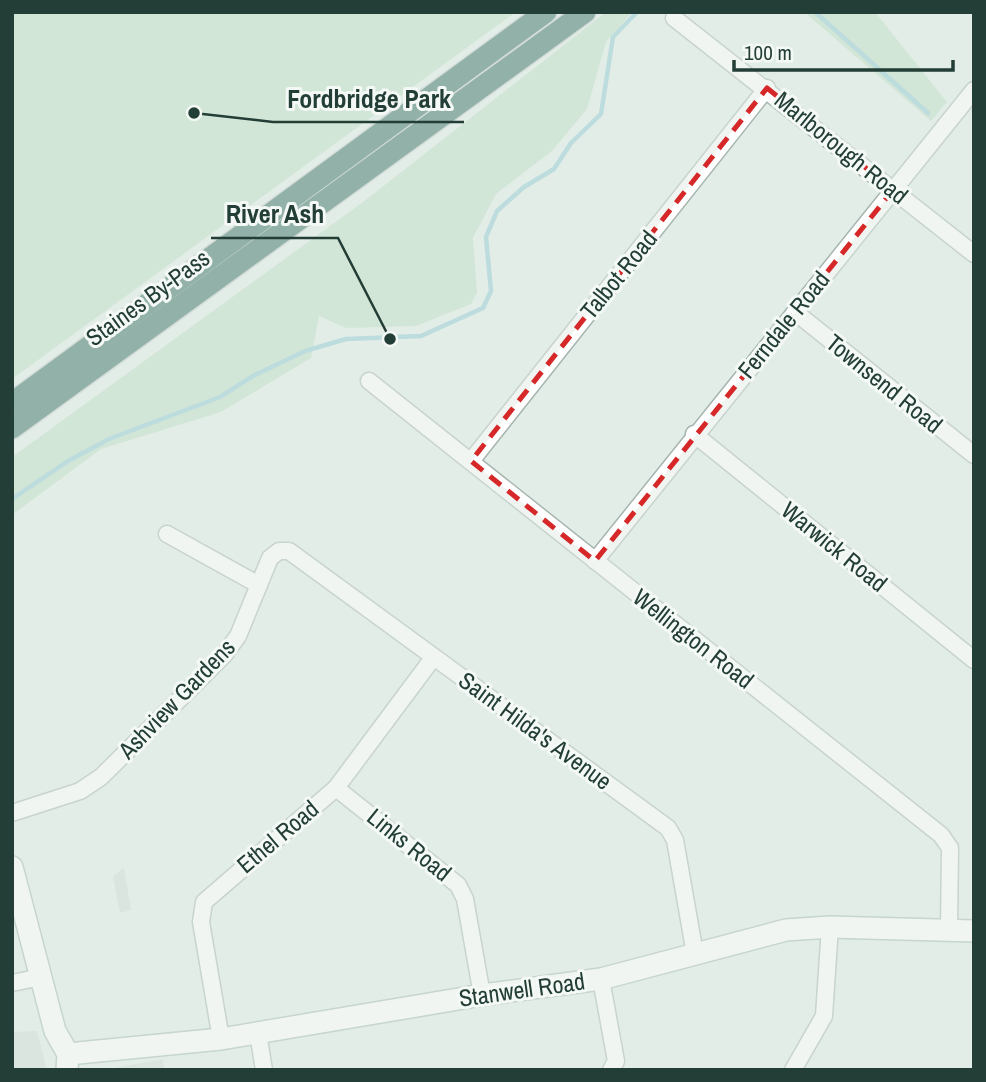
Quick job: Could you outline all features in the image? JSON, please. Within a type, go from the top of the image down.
[{"type":"highway","name":"Staines By-Pass","points":[[12,403],[546,12]]},
{"type":"highway","name":"Staines By-Pass","points":[[12,428],[585,12]]},
{"type":"street","name":"Marlborough Road","points":[[674,18],[767,88],[974,254]]},
{"type":"street","name":"Talbot Road","points":[[471,461],[767,88]]},
{"type":"street","name":"Ferndale Road","points":[[595,561],[974,90]]},
{"type":"street","name":"Townsend Road","points":[[795,312],[974,455]]},
{"type":"street","name":"Wellington Road","points":[[369,381],[941,835],[950,848],[949,930]]},
{"type":"street","name":"Warwick Road","points":[[694,435],[974,660]]},
{"type":"street","points":[[167,534],[259,585]]},
{"type":"street","name":"Ashview Gardens","points":[[12,813],[80,791],[101,777],[225,655],[238,636],[270,558],[279,551],[289,551],[299,557]]},
{"type":"street","name":"Saint Hilda's Avenue","points":[[299,557],[668,828],[675,840],[695,954]]},
{"type":"street","name":"Ethel Road","points":[[221,1039],[201,922],[204,902],[336,788],[433,657]]},
{"type":"street","name":"Links Road","points":[[336,788],[458,885],[464,899],[482,995]]},
{"type":"street","points":[[12,867],[55,1031],[67,1062]]},
{"type":"street","points":[[793,1070],[824,1016],[830,927]]},
{"type":"street","name":"Stanwell Road","points":[[67,1062],[482,995],[601,979],[786,930],[830,927],[974,931]]},
{"type":"street","points":[[12,983],[41,977]]},
{"type":"street","points":[[601,979],[616,1061],[611,1070]]},
{"type":"street","points":[[258,1033],[264,1070]]},
{"type":"highlighted area","points":[[767,88],[893,190],[595,561],[471,461]]},
{"type":"shaded area","points":[[124,867],[131,910],[120,913],[113,877]]},
{"type":"shaded area","points":[[37,1031],[47,1070],[12,1070],[12,1032]]},
{"type":"shaded area","points":[[163,1059],[164,1070],[103,1070]]},
{"type":"green space","points":[[12,12],[516,12],[12,379]]},
{"type":"green space","points":[[606,12],[632,12],[606,42],[587,109],[552,151],[496,194],[473,238],[477,293],[471,304],[416,326],[346,328],[319,316],[311,358],[221,412],[101,449],[12,515],[12,457],[363,202]]},
{"type":"green space","points":[[804,12],[875,12],[947,102],[931,121]]},
{"type":"waterway","points":[[12,499],[68,461],[109,439],[220,397],[253,376],[305,351],[346,339],[421,336],[483,308],[491,291],[486,237],[497,211],[524,187],[554,169],[571,143],[601,114],[613,37],[637,12]]},
{"type":"waterway","points":[[815,12],[928,113]]},
{"type":"place","name":"Fordbridge Park","points":[[194,113]]},
{"type":"place","name":"River Ash","points":[[390,339]]}]
